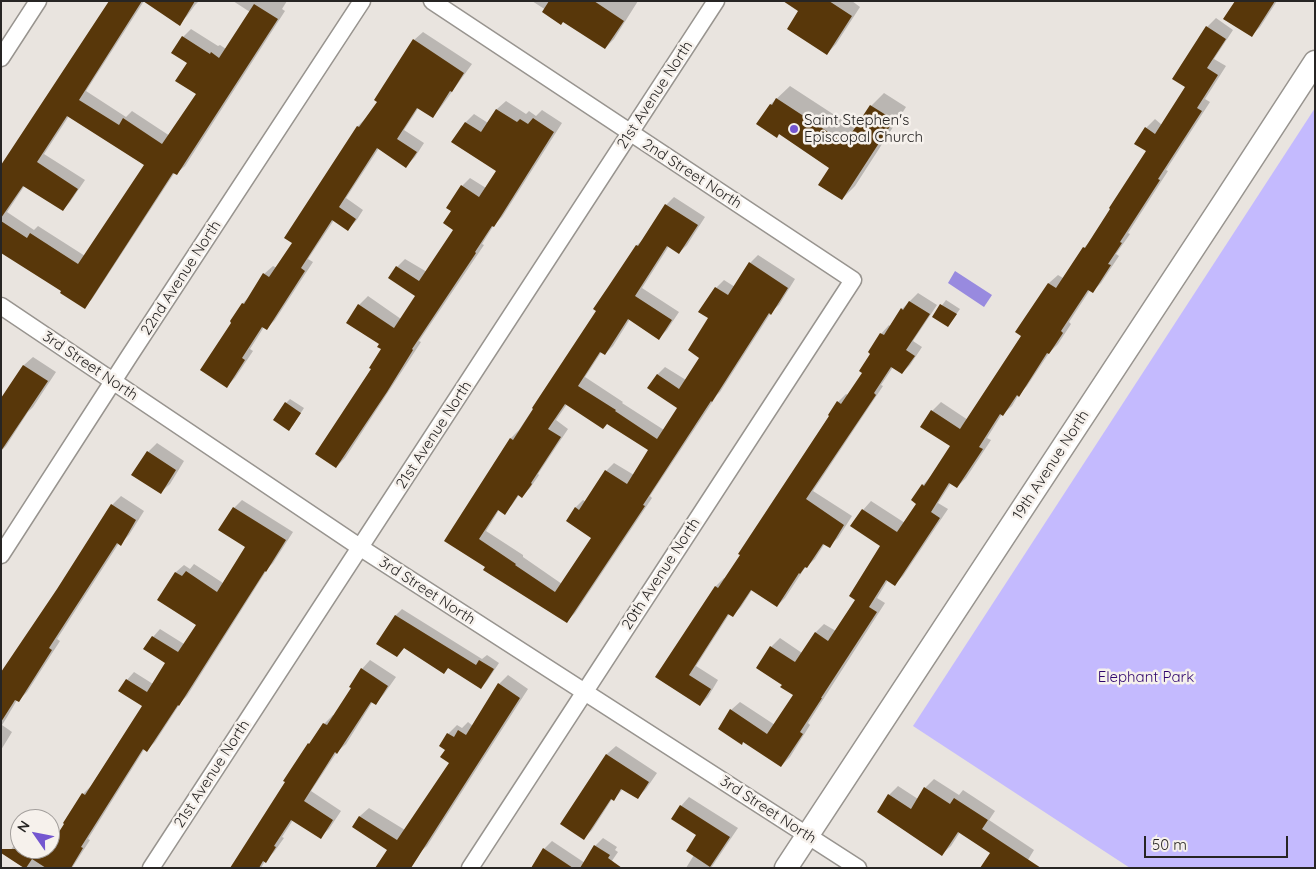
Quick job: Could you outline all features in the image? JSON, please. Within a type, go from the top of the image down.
[{"type":"street","points":[[1,58],[38,1]]},
{"type":"street","name":"22nd Avenue North","points":[[1,555],[362,1]]},
{"type":"street","name":"2nd Street North","points":[[432,1],[853,280]]},
{"type":"street","name":"21st Avenue North","points":[[151,868],[716,1]]},
{"type":"street","name":"19th Avenue North","points":[[786,868],[1315,62]]},
{"type":"street","name":"20th Avenue North","points":[[470,868],[853,280]]},
{"type":"street","name":"3rd Street North","points":[[1,306],[360,548],[858,868]]},
{"type":"green space","name":"Elephant Park","points":[[1315,108],[1315,868],[1130,868],[913,726]]},
{"type":"shaded area","points":[[955,271],[992,295],[984,307],[948,283]]},
{"type":"building","points":[[109,1],[142,1],[79,100],[119,125],[123,118],[162,144],[196,94],[175,81],[187,63],[171,53],[182,36],[219,58],[254,4],[278,19],[177,175],[173,173],[85,309],[60,293],[61,291],[1,253],[1,221],[27,238],[30,233],[78,264],[144,165],[67,116],[37,162],[78,189],[63,211],[23,186],[1,218],[1,165]]},
{"type":"building","points":[[143,1],[195,1],[180,26]]},
{"type":"building","points":[[549,1],[594,1],[624,21],[605,49],[563,22],[561,25],[542,12]]},
{"type":"building","points":[[783,1],[829,1],[852,16],[827,55],[787,29],[798,11]]},
{"type":"building","points":[[1235,1],[1275,1],[1252,37],[1223,19]]},
{"type":"building","points":[[1206,26],[1226,39],[1207,68],[1218,75],[1197,108],[1202,111],[1120,242],[1122,243],[1108,264],[1111,265],[1093,293],[1088,290],[1061,331],[1063,333],[1049,354],[1047,353],[1019,397],[1017,395],[1003,416],[1000,414],[979,447],[983,449],[957,488],[949,483],[931,512],[940,518],[895,586],[886,580],[869,607],[877,612],[821,698],[800,732],[803,734],[781,767],[743,742],[742,745],[718,729],[730,709],[767,734],[793,695],[780,687],[782,685],[756,668],[770,646],[795,662],[815,632],[828,641],[855,600],[849,596],[880,546],[850,526],[862,509],[897,532],[916,504],[911,500],[922,484],[924,486],[950,446],[920,427],[931,410],[960,429],[1021,336],[1015,332],[1048,283],[1056,288],[1083,247],[1085,248],[1146,151],[1134,144],[1145,127],[1155,134],[1185,87],[1172,79]]},
{"type":"building","points":[[413,39],[464,73],[433,118],[417,108],[397,139],[417,152],[406,168],[377,148],[339,207],[356,219],[348,231],[332,220],[301,268],[305,271],[267,330],[262,327],[242,358],[245,360],[227,388],[200,370],[231,323],[230,321],[242,303],[244,304],[263,273],[269,277],[292,243],[284,238],[357,126],[359,127],[377,102],[374,100]]},
{"type":"building","points":[[776,98],[845,143],[870,105],[894,120],[842,200],[818,185],[829,168],[779,134],[777,138],[756,124]]},
{"type":"building","points":[[496,109],[517,122],[520,119],[528,124],[533,118],[554,132],[336,468],[315,454],[371,369],[369,368],[381,349],[377,347],[379,344],[346,323],[358,304],[394,328],[415,296],[388,278],[396,266],[419,281],[453,230],[443,223],[451,211],[446,208],[461,185],[479,197],[496,171],[451,142],[465,122],[481,132]]},
{"type":"building","points":[[665,204],[698,225],[679,254],[667,246],[635,296],[672,320],[659,340],[628,319],[605,355],[600,352],[578,386],[657,439],[677,408],[647,388],[657,374],[679,389],[699,358],[688,350],[708,318],[698,312],[715,287],[728,295],[749,262],[788,288],[771,315],[769,313],[567,623],[483,570],[485,567],[444,541],[510,438],[513,440],[596,311],[593,309],[636,245],[638,246]],"holes":[[[565,404],[603,429],[607,424],[648,450],[627,484],[605,470],[579,510],[575,507],[566,521],[591,538],[555,592],[479,539],[498,510],[505,515],[518,495],[522,498],[532,484],[561,437],[548,429]]]},
{"type":"building","points":[[909,301],[930,314],[906,350],[915,356],[902,374],[891,367],[874,393],[876,395],[806,499],[844,525],[830,548],[823,544],[807,568],[805,567],[799,573],[777,607],[751,590],[733,617],[728,614],[689,675],[711,689],[700,706],[655,677],[715,586],[718,588],[740,555],[738,554],[837,401],[841,404],[862,373],[859,371],[880,333],[884,335],[901,308],[903,310]]},
{"type":"building","points":[[940,304],[957,314],[948,327],[932,317]]},
{"type":"building","points":[[23,365],[48,381],[1,451],[1,398]]},
{"type":"building","points":[[285,402],[301,413],[289,431],[273,420]]},
{"type":"building","points":[[147,451],[176,470],[161,494],[131,475]]},
{"type":"building","points":[[111,504],[136,520],[121,546],[117,543],[49,648],[52,650],[19,702],[15,700],[1,722],[1,672]]},
{"type":"building","points":[[233,507],[286,540],[179,706],[147,752],[143,749],[81,847],[83,848],[71,868],[46,868],[32,859],[60,859],[60,830],[63,823],[82,793],[85,795],[142,706],[118,691],[126,679],[147,692],[165,663],[143,649],[152,636],[178,652],[196,625],[157,600],[175,572],[182,576],[186,571],[217,592],[245,547],[218,530]]},
{"type":"building","points":[[395,615],[476,665],[479,660],[494,669],[481,689],[448,668],[444,674],[404,648],[397,657],[376,644]]},
{"type":"building","points":[[361,668],[388,686],[376,705],[371,702],[337,754],[335,752],[304,801],[333,820],[321,839],[291,820],[274,846],[276,847],[266,863],[263,861],[259,868],[230,868],[285,782],[283,781],[323,723],[327,725],[351,688],[349,687]]},
{"type":"building","points":[[498,683],[520,698],[411,868],[375,868],[387,850],[352,827],[359,816],[397,840],[449,763],[440,757],[445,750],[439,746],[447,733],[454,737],[458,730],[466,735]]},
{"type":"building","points":[[606,754],[649,782],[638,799],[621,789],[614,801],[611,799],[584,840],[560,824]]},
{"type":"building","points":[[924,787],[950,804],[954,798],[988,820],[982,829],[1041,868],[980,868],[990,853],[958,832],[942,856],[877,812],[888,794],[911,809]]},
{"type":"building","points":[[680,805],[730,837],[710,867],[686,851],[696,835],[671,819]]},
{"type":"building","points":[[594,845],[610,855],[608,858],[622,868],[580,868]]},
{"type":"building","points":[[543,848],[573,868],[531,868]]},
{"type":"building","points":[[1,849],[10,849],[10,859],[1,853]]},
{"type":"building","points":[[10,859],[32,859],[24,868]]},
{"type":"place","name":"Saint Stephen's Episcopal Church","points":[[794,129]]}]
